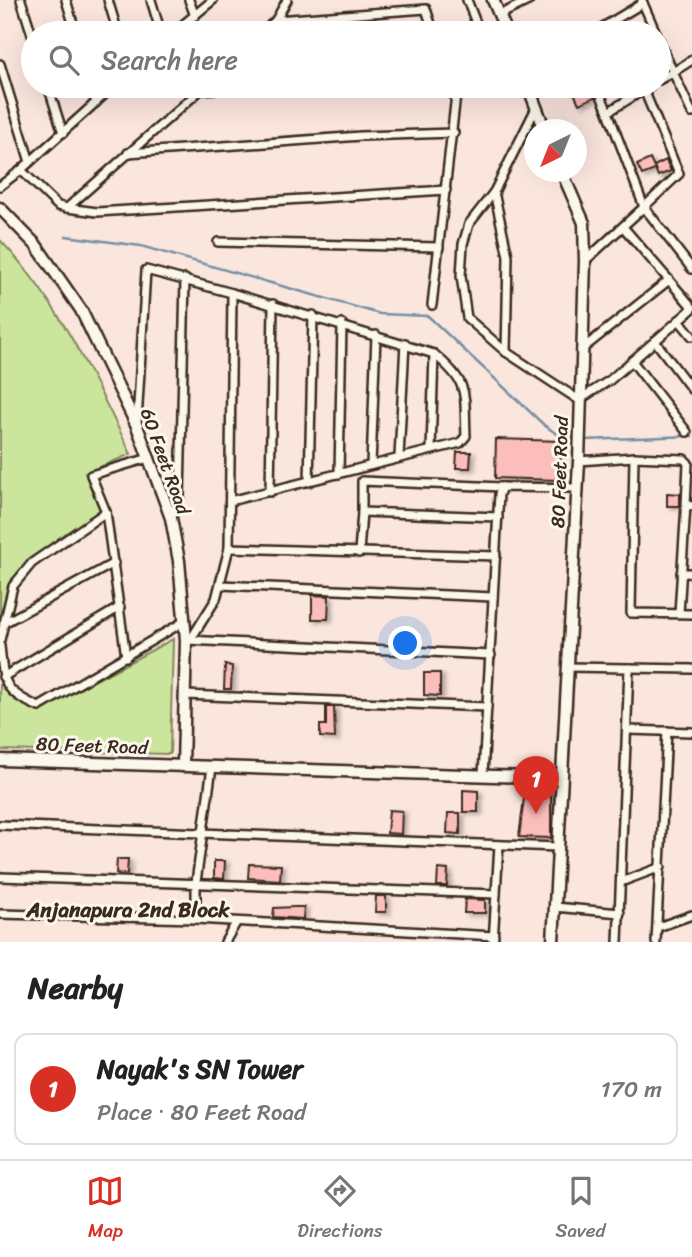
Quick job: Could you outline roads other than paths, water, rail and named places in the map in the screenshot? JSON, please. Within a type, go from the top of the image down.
[{"type":"street","points":[[21,0],[28,21]]},
{"type":"street","points":[[66,0],[72,21]]},
{"type":"street","points":[[108,0],[114,21]]},
{"type":"street","points":[[150,0],[157,21]]},
{"type":"street","points":[[189,0],[195,16]]},
{"type":"street","points":[[189,21],[213,0]]},
{"type":"street","points":[[282,21],[276,20],[287,0]]},
{"type":"street","points":[[424,0],[430,21]]},
{"type":"street","points":[[467,0],[475,21]]},
{"type":"street","points":[[493,0],[502,21]]},
{"type":"street","points":[[499,15],[530,0]]},
{"type":"street","points":[[612,21],[642,2],[651,21]]},
{"type":"street","points":[[299,21],[426,9]]},
{"type":"street","points":[[673,72],[692,60]]},
{"type":"street","points":[[0,64],[30,162]]},
{"type":"street","points":[[671,67],[692,113]]},
{"type":"street","points":[[52,98],[63,133]]},
{"type":"street","points":[[95,98],[96,103]]},
{"type":"street","points":[[0,186],[101,98]]},
{"type":"street","points":[[67,208],[191,98]]},
{"type":"street","points":[[432,305],[456,98]]},
{"type":"street","points":[[532,98],[540,119]]},
{"type":"street","points":[[602,98],[644,207],[692,269]]},
{"type":"street","points":[[608,112],[631,98]]},
{"type":"street","points":[[585,261],[624,228],[679,174],[651,98]]},
{"type":"street","points":[[536,108],[494,192],[469,224],[463,244],[462,302],[467,318],[506,352],[579,400],[610,380],[692,308],[624,228]]},
{"type":"street","points":[[128,153],[361,136],[454,134]]},
{"type":"street","points":[[20,170],[58,206],[97,212],[446,190]]},
{"type":"street","name":"80 Feet Road","points":[[553,942],[578,488],[580,351],[585,261],[584,223],[566,182]]},
{"type":"street","points":[[494,192],[508,256],[506,352]]},
{"type":"street","name":"60 Feet Road","points":[[0,208],[58,274],[86,321],[136,426],[171,517],[188,640],[183,766]]},
{"type":"street","points":[[218,242],[439,247]]},
{"type":"street","points":[[136,426],[144,272],[148,268],[405,343],[434,354],[453,370],[464,385],[466,436],[460,443],[230,501]]},
{"type":"street","points":[[171,517],[180,498],[185,279]]},
{"type":"street","points":[[580,351],[669,280]]},
{"type":"street","points":[[232,293],[229,548],[221,585],[188,640],[491,655]]},
{"type":"street","points":[[270,492],[273,304]]},
{"type":"street","points":[[309,482],[313,315]]},
{"type":"street","points":[[679,320],[692,336]]},
{"type":"street","points":[[339,474],[342,324]]},
{"type":"street","points":[[371,465],[376,335]]},
{"type":"street","points":[[655,341],[692,390]]},
{"type":"street","points":[[399,457],[405,343]]},
{"type":"street","points":[[431,450],[434,354]]},
{"type":"street","points":[[632,361],[687,432]]},
{"type":"street","points":[[634,457],[631,613],[692,614]]},
{"type":"street","points":[[579,461],[634,457],[684,459],[688,463],[689,505],[679,613]]},
{"type":"street","points":[[126,657],[106,512],[91,475],[149,458]]},
{"type":"street","points":[[359,553],[362,481],[578,488]]},
{"type":"street","points":[[484,775],[498,517],[502,487]]},
{"type":"street","points":[[0,640],[13,586],[32,562],[106,512]]},
{"type":"street","points":[[362,512],[498,517]]},
{"type":"street","points":[[229,548],[496,556]]},
{"type":"street","points":[[4,623],[114,563]]},
{"type":"street","points":[[681,573],[692,573]]},
{"type":"street","points":[[221,585],[494,597]]},
{"type":"street","points":[[3,677],[120,607]]},
{"type":"street","points":[[0,646],[3,677],[14,696],[39,707],[185,621]]},
{"type":"street","points":[[567,667],[692,669]]},
{"type":"street","points":[[618,942],[629,668]]},
{"type":"street","points":[[185,695],[487,707]]},
{"type":"street","points":[[628,730],[692,732]]},
{"type":"street","points":[[656,942],[667,731]]},
{"type":"street","name":"80 Feet Road","points":[[0,760],[560,778]]},
{"type":"street","points":[[196,919],[196,882],[212,767]]},
{"type":"street","points":[[0,825],[557,847]]},
{"type":"street","points":[[0,914],[196,919],[493,939],[499,845]]},
{"type":"street","points":[[621,882],[661,867]]},
{"type":"street","points":[[0,877],[496,894]]},
{"type":"street","points":[[555,907],[620,913]]},
{"type":"street","points":[[658,927],[692,915]]},
{"type":"street","points":[[225,942],[236,923]]},
{"type":"waterway","points":[[66,236],[141,246],[380,314],[428,316],[544,425],[564,439],[576,439]]},
{"type":"waterway","points":[[583,440],[692,436]]},
{"type":"place","name":"Nayak's SN Tower","points":[[536,814]]},
{"type":"district","name":"Anjanapura 2nd Block","points":[[128,910]]}]
